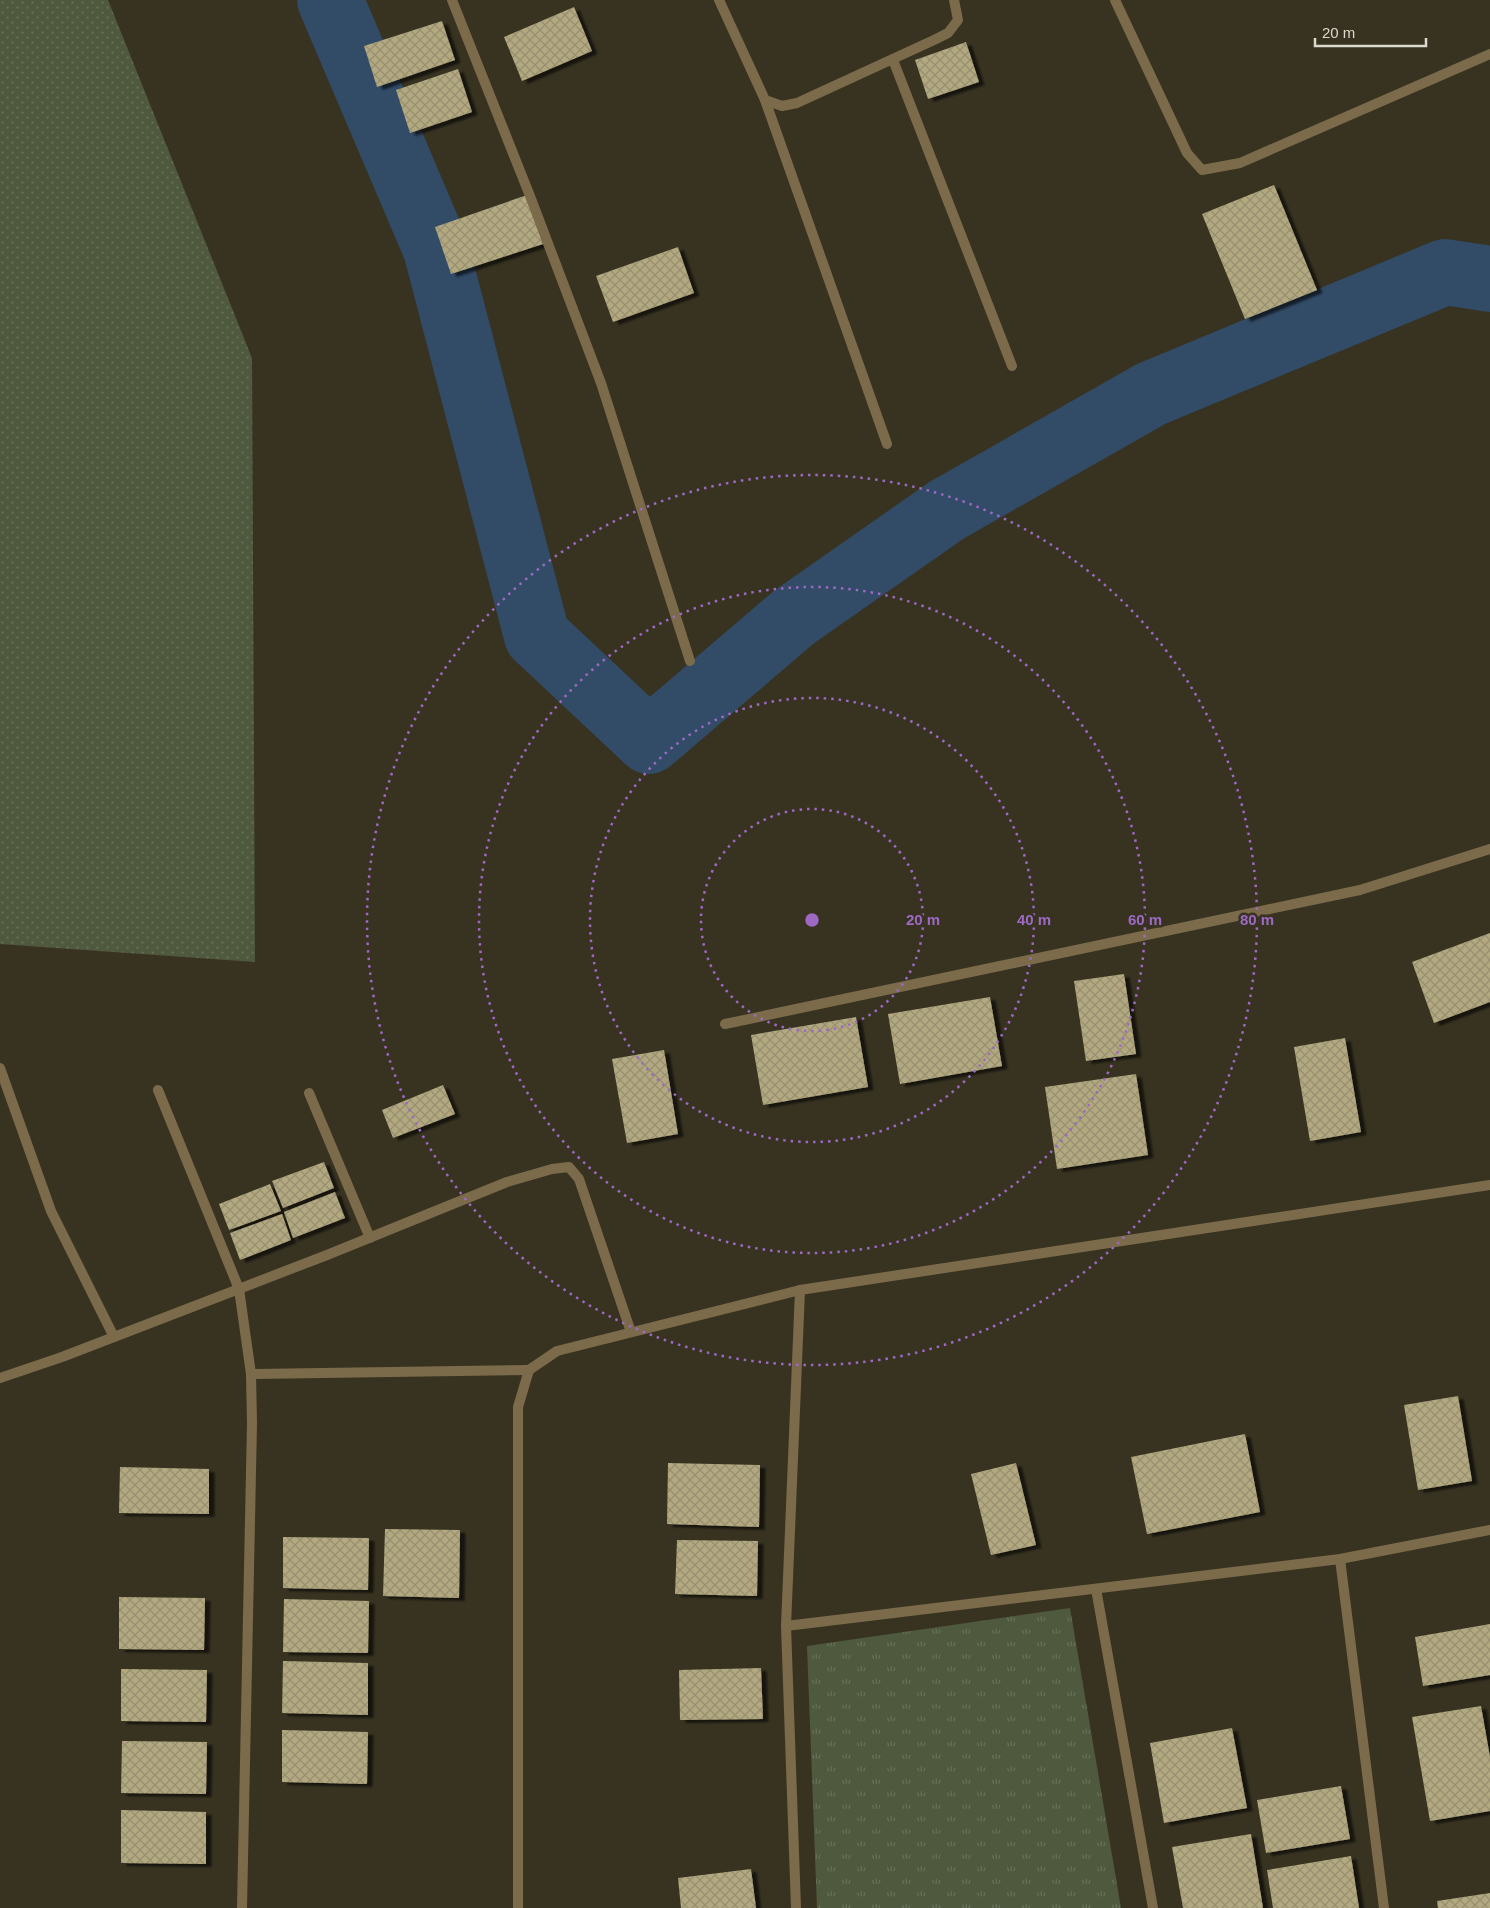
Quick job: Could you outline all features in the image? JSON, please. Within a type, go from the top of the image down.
[{"type":"street","points":[[452,0],[530,196],[601,383],[690,661]]},
{"type":"street","points":[[719,0],[765,100],[887,444]]},
{"type":"street","points":[[765,100],[782,106],[797,103],[893,60],[948,32],[958,20],[954,0]]},
{"type":"street","points":[[1115,0],[1187,154],[1202,170],[1240,163],[1490,54]]},
{"type":"street","points":[[893,60],[1012,366]]},
{"type":"street","points":[[725,1024],[1360,890],[1490,849]]},
{"type":"street","points":[[0,1068],[51,1212],[114,1337]]},
{"type":"street","points":[[158,1090],[239,1289],[251,1374],[252,1423],[242,1908]]},
{"type":"street","points":[[310,1093],[370,1238]]},
{"type":"street","points":[[0,1378],[62,1357],[239,1289],[507,1182],[552,1169],[569,1167],[579,1179],[631,1332]]},
{"type":"street","points":[[251,1374],[529,1370],[557,1351],[800,1290],[1490,1185]]},
{"type":"street","points":[[796,1908],[786,1626],[800,1290]]},
{"type":"street","points":[[518,1908],[518,1407],[529,1370]]},
{"type":"street","points":[[786,1626],[1340,1559],[1490,1530]]},
{"type":"street","points":[[1340,1559],[1384,1908]]},
{"type":"street","points":[[1096,1588],[1153,1908]]},
{"type":"green space","points":[[0,0],[108,0],[252,358],[255,962],[0,944]]},
{"type":"green space","points":[[1070,1608],[1121,1908],[817,1908],[807,1646]]},
{"type":"building","points":[[574,7],[592,51],[522,81],[504,37]]},
{"type":"building","points":[[442,21],[455,60],[377,87],[364,46]]},
{"type":"building","points":[[966,42],[979,82],[928,99],[915,60]]},
{"type":"building","points":[[458,69],[472,112],[410,133],[396,90]]},
{"type":"building","points":[[1274,185],[1317,290],[1245,319],[1202,214]]},
{"type":"building","points":[[527,195],[543,244],[451,274],[435,227]]},
{"type":"building","points":[[678,247],[694,293],[613,322],[596,276]]},
{"type":"building","points":[[1490,933],[1490,1002],[1434,1023],[1412,962]]},
{"type":"building","points":[[1124,974],[1136,1054],[1086,1061],[1074,981]]},
{"type":"building","points":[[990,997],[1002,1066],[900,1084],[888,1014]]},
{"type":"building","points":[[856,1017],[868,1087],[763,1105],[751,1035]]},
{"type":"building","points":[[1345,1038],[1361,1132],[1310,1141],[1294,1047]]},
{"type":"building","points":[[664,1050],[678,1134],[627,1143],[612,1059]]},
{"type":"building","points":[[1136,1074],[1148,1155],[1057,1169],[1045,1087]]},
{"type":"building","points":[[443,1085],[455,1114],[393,1138],[382,1110]]},
{"type":"building","points":[[324,1162],[334,1188],[283,1208],[272,1181]]},
{"type":"building","points":[[270,1184],[281,1211],[229,1230],[219,1204]]},
{"type":"building","points":[[335,1192],[345,1218],[293,1238],[284,1212]]},
{"type":"building","points":[[282,1214],[291,1240],[240,1260],[230,1233]]},
{"type":"building","points":[[1458,1396],[1472,1481],[1418,1490],[1404,1405]]},
{"type":"building","points":[[1245,1434],[1260,1512],[1147,1534],[1131,1457]]},
{"type":"building","points":[[668,1463],[760,1465],[759,1527],[667,1524]]},
{"type":"building","points":[[1016,1463],[1036,1545],[991,1555],[971,1474]]},
{"type":"building","points":[[120,1467],[209,1469],[209,1514],[119,1513]]},
{"type":"building","points":[[385,1529],[460,1530],[459,1598],[383,1596]]},
{"type":"building","points":[[283,1537],[369,1538],[368,1590],[283,1588]]},
{"type":"building","points":[[677,1540],[758,1541],[757,1596],[675,1594]]},
{"type":"building","points":[[119,1597],[205,1598],[204,1650],[119,1649]]},
{"type":"building","points":[[284,1599],[369,1601],[368,1653],[283,1652]]},
{"type":"building","points":[[1490,1624],[1490,1675],[1423,1686],[1415,1637]]},
{"type":"building","points":[[283,1661],[368,1663],[368,1715],[282,1713]]},
{"type":"building","points":[[761,1668],[763,1719],[680,1720],[679,1670]]},
{"type":"building","points":[[121,1669],[207,1670],[206,1722],[121,1721]]},
{"type":"building","points":[[1481,1706],[1490,1757],[1490,1811],[1430,1821],[1412,1717]]},
{"type":"building","points":[[1232,1728],[1247,1808],[1164,1823],[1150,1743]]},
{"type":"building","points":[[282,1730],[368,1732],[367,1784],[282,1782]]},
{"type":"building","points":[[122,1741],[207,1742],[206,1794],[121,1793]]},
{"type":"building","points":[[1341,1786],[1350,1839],[1266,1853],[1257,1800]]},
{"type":"building","points":[[121,1810],[206,1812],[206,1864],[121,1863]]},
{"type":"building","points":[[1251,1834],[1263,1908],[1183,1908],[1172,1847]]},
{"type":"building","points":[[1351,1856],[1359,1908],[1273,1908],[1267,1870]]},
{"type":"building","points":[[751,1869],[756,1908],[681,1908],[678,1878]]},
{"type":"building","points":[[1490,1893],[1490,1908],[1438,1908],[1437,1901]]},
{"type":"waterway","points":[[330,0],[436,249],[537,636],[649,741],[794,617],[947,510],[1151,394],[1445,272],[1490,279]]}]
